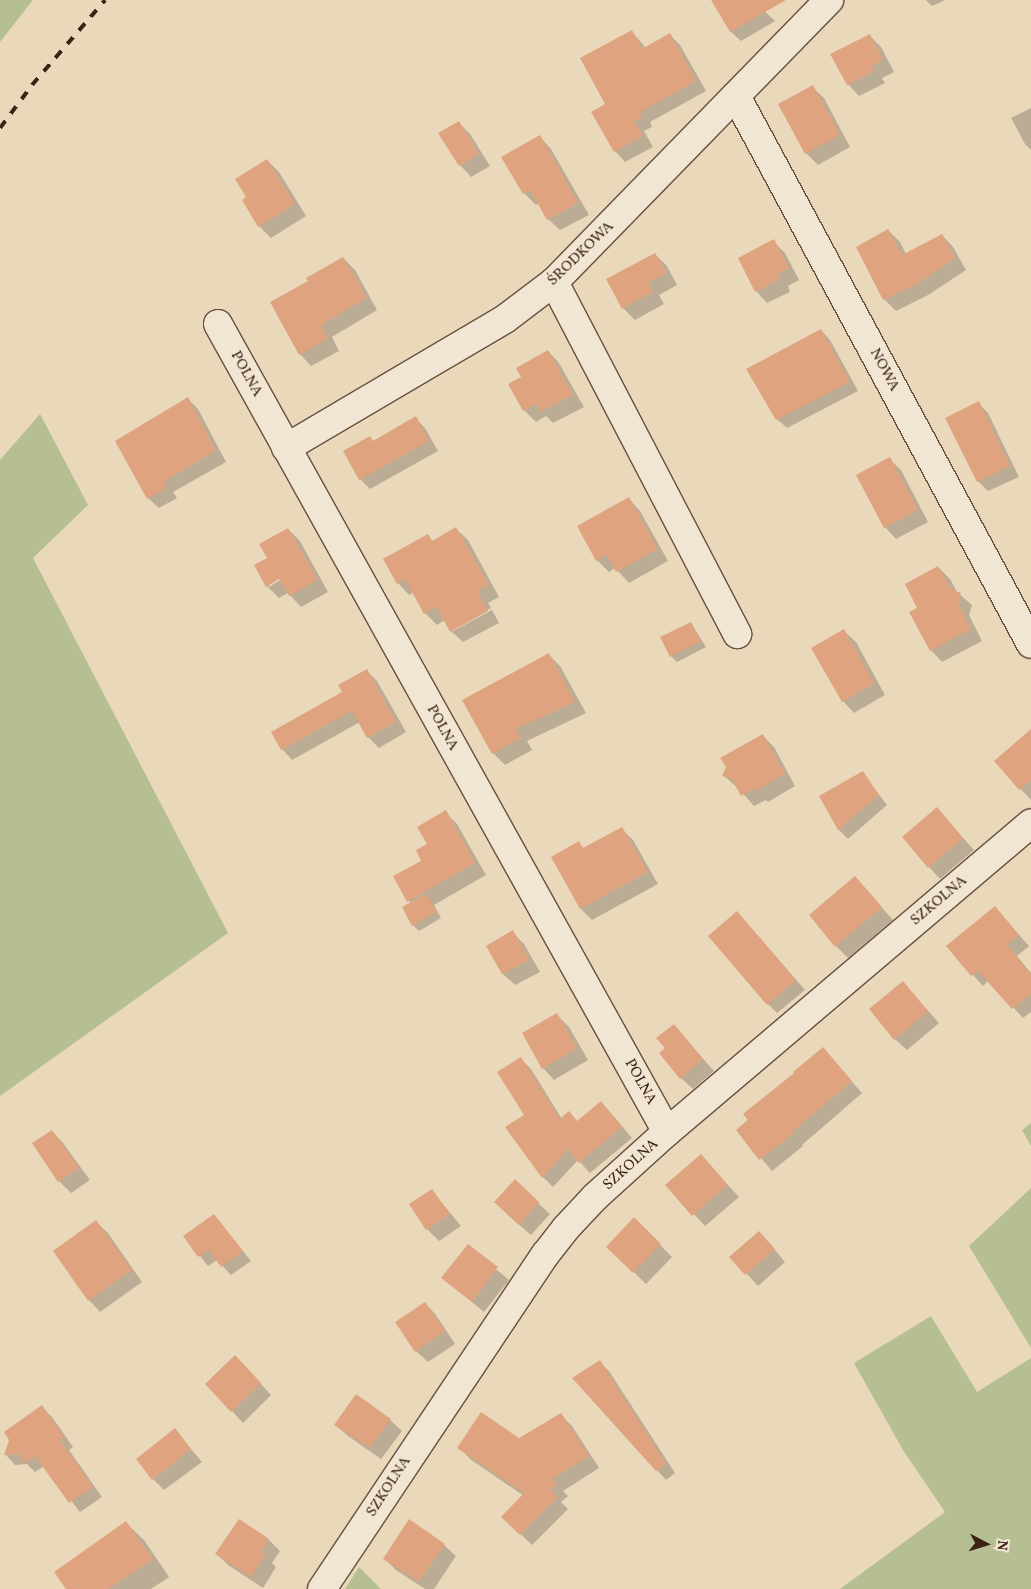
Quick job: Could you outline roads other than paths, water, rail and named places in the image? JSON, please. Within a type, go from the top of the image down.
[{"type":"street","name":"ŚRODKOWA","points":[[286,448],[505,320],[554,282],[829,0]]},
{"type":"street","name":"NOWA","points":[[736,96],[1031,644]]},
{"type":"street","points":[[554,282],[737,634]]},
{"type":"street","name":"POLNA","points":[[218,324],[668,1132]]},
{"type":"street","name":"SZKOLNA","points":[[322,1589],[545,1255],[566,1228],[595,1197],[668,1132],[1031,823]]},
{"type":"railway","points":[[0,128],[32,85],[105,0]]}]
